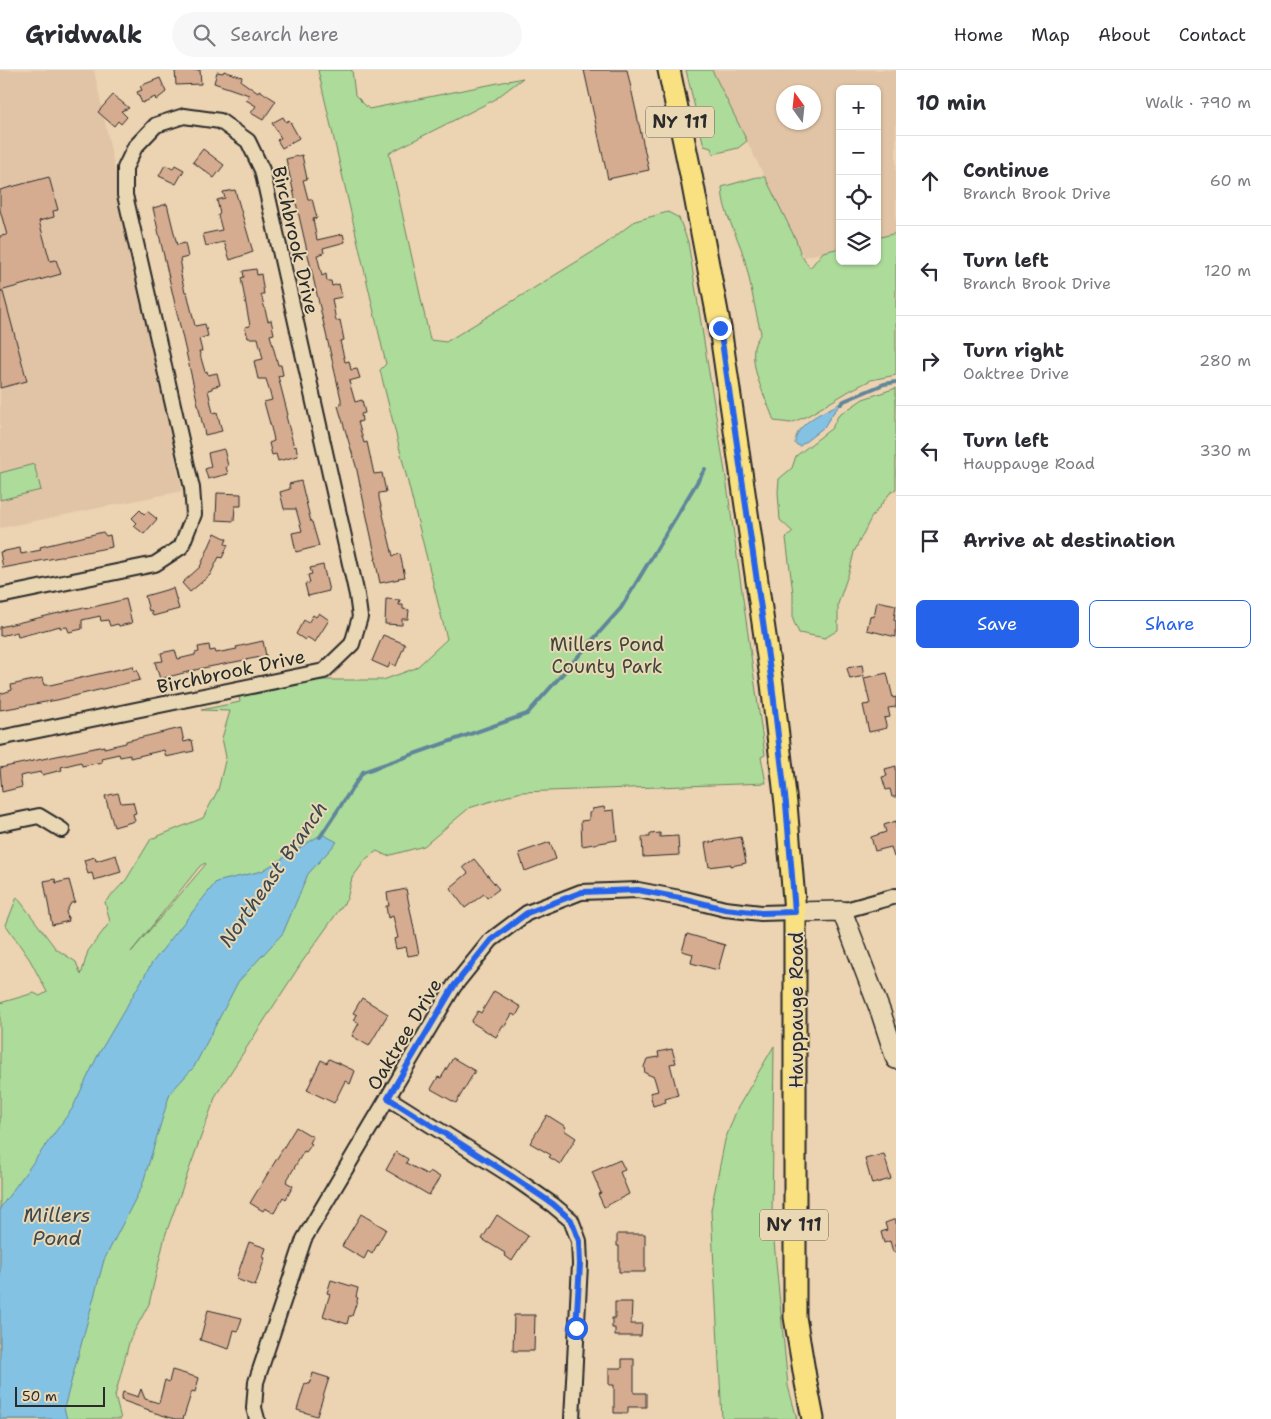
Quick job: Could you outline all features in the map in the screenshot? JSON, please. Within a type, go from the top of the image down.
[{"type":"main road","name":"Hauppauge Road","points":[[669,70],[720,328],[772,684],[786,804],[795,912],[795,1317],[813,1419]]},
{"type":"street","name":"Birchbrook Drive","points":[[0,596],[155,564],[181,547],[194,514],[192,488],[125,195],[125,168],[135,147],[156,125],[184,116],[220,121],[248,141],[262,170],[357,595],[360,617],[352,644],[324,671],[0,738]]},
{"type":"street","points":[[0,824],[39,816],[62,830]]},
{"type":"street","name":"Oaktree Drive","points":[[257,1419],[254,1408],[256,1382],[304,1239],[454,986],[491,940],[527,913],[582,892],[638,890],[725,909],[761,913],[795,912]]},
{"type":"street","points":[[795,912],[842,911],[896,896]]},
{"type":"street","points":[[842,911],[881,1013],[896,1060]]},
{"type":"street","points":[[388,1098],[510,1175],[553,1204],[571,1220],[579,1241],[580,1264],[572,1419]]},
{"type":"shaded area","points":[[0,70],[94,70],[182,491],[0,528]]},
{"type":"shaded area","points":[[712,70],[896,70],[896,233],[881,237],[881,85],[836,85],[836,249],[804,257]]},
{"type":"green space","name":"Millers Pond County Park","points":[[318,70],[352,70],[355,95],[369,109],[523,78],[494,100],[389,153],[430,340],[446,342],[604,245],[635,221],[668,212],[679,218],[688,242],[726,478],[765,755],[761,757],[766,783],[521,792],[469,808],[424,846],[387,856],[377,851],[367,858],[352,878],[347,899],[302,962],[216,1095],[165,1236],[149,1304],[130,1339],[115,1396],[121,1419],[0,1419],[0,1003],[34,993],[40,996],[47,992],[30,960],[6,925],[17,897],[56,949],[76,962],[81,975],[88,951],[110,922],[105,902],[126,880],[151,839],[203,818],[218,790],[226,757],[222,738],[230,711],[201,710],[240,702],[239,696],[320,680],[383,680],[416,668],[447,639],[380,370],[386,364]],"holes":[[[206,864],[131,952],[200,866]]]},
{"type":"green space","points":[[686,70],[712,70],[747,141],[738,148],[713,154],[711,148],[704,146]]},
{"type":"green space","points":[[757,177],[765,177],[796,240],[801,255],[810,268],[823,252],[836,249],[836,265],[881,265],[881,237],[896,233],[896,375],[871,380],[791,423],[774,421],[755,366],[754,347],[761,333],[749,276],[741,248],[727,214],[722,187]]},
{"type":"green space","points":[[896,388],[896,489],[890,493],[871,518],[854,552],[838,604],[838,630],[825,638],[799,633],[793,620],[793,593],[786,538],[793,532],[780,520],[779,479],[792,468],[796,456],[832,428],[838,416],[863,399]]},
{"type":"green space","points":[[34,464],[41,490],[0,500],[0,473]]},
{"type":"green space","points":[[774,1046],[772,1221],[788,1386],[797,1419],[722,1419],[711,1210],[725,1140],[737,1109]]},
{"type":"water","points":[[844,401],[824,427],[800,446],[795,444],[796,436],[806,423]]},
{"type":"water","name":"Millers Pond","points":[[322,834],[337,842],[308,874],[283,933],[238,982],[194,1067],[170,1093],[142,1186],[104,1260],[64,1408],[67,1419],[0,1419],[0,1208],[72,1109],[98,1055],[152,963],[216,882],[262,871]]},
{"type":"building","points":[[175,70],[200,70],[201,84],[176,85]]},
{"type":"building","points":[[584,70],[627,70],[649,170],[608,179]]},
{"type":"building","points":[[224,71],[242,77],[241,81],[258,93],[259,90],[276,101],[263,120],[251,113],[256,106],[246,100],[249,95],[214,83],[217,72],[223,73]]},
{"type":"building","points":[[160,78],[166,92],[156,100],[155,97],[142,103],[137,92],[142,90],[140,86]]},
{"type":"building","points":[[113,95],[129,108],[121,111],[127,117],[121,124],[118,121],[114,126],[98,112]]},
{"type":"building","points":[[283,117],[286,122],[289,120],[299,138],[282,148],[277,140],[281,138],[272,123]]},
{"type":"building","points":[[203,149],[224,165],[214,178],[193,162]]},
{"type":"building","points":[[302,155],[307,179],[303,180],[308,199],[312,199],[317,218],[313,219],[317,240],[343,234],[345,242],[323,248],[324,253],[317,255],[322,276],[326,274],[327,281],[331,281],[332,286],[339,284],[342,297],[332,299],[336,321],[340,320],[344,340],[340,341],[345,362],[349,361],[351,370],[357,369],[360,378],[349,381],[355,402],[362,400],[365,413],[361,414],[362,421],[358,422],[364,443],[367,442],[374,474],[382,473],[386,492],[379,493],[379,498],[393,556],[400,554],[405,577],[380,583],[356,466],[338,406],[341,405],[341,399],[286,159]]},
{"type":"building","points":[[165,165],[173,169],[175,165],[184,170],[176,184],[159,176]]},
{"type":"building","points":[[49,177],[58,210],[53,211],[54,217],[39,221],[50,261],[56,260],[61,274],[0,291],[0,236],[7,235],[0,210],[0,190]]},
{"type":"building","points":[[235,190],[253,252],[230,260],[224,242],[206,246],[203,234],[222,230],[217,200],[225,198],[223,192]]},
{"type":"building","points":[[167,204],[177,245],[185,243],[188,257],[180,259],[182,270],[180,271],[195,326],[205,324],[208,336],[199,339],[202,351],[199,351],[205,372],[207,371],[208,375],[217,373],[220,385],[208,390],[213,413],[217,412],[222,431],[205,435],[153,208]]},
{"type":"building","points":[[256,269],[257,275],[261,274],[264,294],[261,294],[268,321],[271,320],[274,334],[270,335],[278,365],[281,365],[283,375],[278,376],[288,415],[286,416],[298,456],[278,461],[276,454],[272,455],[269,443],[274,441],[264,402],[272,400],[266,379],[258,379],[254,361],[263,359],[258,338],[248,338],[245,327],[250,326],[241,278],[244,277],[243,271]]},
{"type":"building","points":[[0,292],[3,292],[27,381],[0,388]]},
{"type":"building","points":[[224,449],[228,474],[208,479],[205,469],[211,467],[208,453]]},
{"type":"building","points":[[301,481],[319,546],[296,552],[292,533],[302,531],[296,509],[284,509],[280,492],[290,489],[289,484]]},
{"type":"building","points":[[217,493],[241,494],[241,506],[235,506],[234,521],[216,520]]},
{"type":"building","points":[[140,510],[144,514],[147,511],[157,519],[144,534],[134,526],[137,523],[132,518]]},
{"type":"building","points":[[103,532],[106,536],[110,535],[112,547],[3,568],[0,552],[20,548],[21,554],[41,550],[40,547]]},
{"type":"building","points":[[215,533],[227,539],[225,544],[228,545],[222,558],[219,557],[210,575],[190,592],[182,583],[200,567]]},
{"type":"building","points":[[323,565],[329,591],[308,596],[305,584],[310,583],[308,575],[312,574],[310,568]]},
{"type":"building","points":[[173,588],[179,609],[153,616],[151,610],[149,611],[145,596]]},
{"type":"building","points":[[126,599],[132,623],[110,626],[108,620],[101,621],[100,616],[82,620],[82,629],[69,632],[67,627],[60,628],[60,626],[18,637],[17,632],[0,636],[0,627]]},
{"type":"building","points":[[386,599],[400,600],[399,605],[403,605],[403,609],[409,610],[408,619],[402,619],[402,625],[385,624]]},
{"type":"building","points":[[877,601],[896,605],[894,620],[896,621],[896,637],[867,630],[870,616],[874,617]]},
{"type":"building","points":[[319,613],[329,620],[315,642],[307,637],[305,640],[296,634],[304,620],[308,623],[313,615],[316,617]]},
{"type":"building","points":[[383,635],[405,644],[396,666],[390,663],[388,668],[372,661]]},
{"type":"building","points":[[263,641],[266,656],[203,668],[160,679],[155,662],[163,661],[161,653],[175,650],[178,659],[195,655],[195,653],[199,652],[198,647],[209,645],[210,651],[215,650],[216,653]]},
{"type":"building","points":[[862,665],[864,676],[850,679],[847,668]]},
{"type":"building","points":[[133,666],[134,671],[137,670],[140,680],[57,700],[0,710],[0,694],[12,690],[11,685],[42,678],[44,685],[50,685]]},
{"type":"building","points":[[887,673],[893,698],[896,697],[896,707],[888,708],[890,717],[884,718],[887,728],[869,732],[863,705],[870,704],[864,678]]},
{"type":"building","points":[[181,728],[184,742],[192,740],[194,751],[166,757],[164,750],[130,758],[130,755],[120,757],[119,754],[101,758],[102,762],[82,766],[81,762],[61,767],[62,770],[42,775],[41,772],[20,776],[22,787],[2,792],[0,768],[104,746],[104,748]]},
{"type":"building","points":[[896,766],[896,797],[892,797],[890,789],[886,790],[882,777],[887,776],[885,769]]},
{"type":"building","points":[[118,793],[121,803],[133,802],[136,813],[133,814],[135,821],[114,827],[105,796]]},
{"type":"building","points":[[604,807],[605,811],[614,810],[617,840],[582,846],[581,821],[589,820],[589,813],[592,812],[592,809]]},
{"type":"building","points":[[896,821],[896,856],[894,857],[891,847],[875,851],[871,837],[886,832],[884,825]]},
{"type":"building","points":[[660,833],[660,837],[678,836],[679,855],[643,857],[642,837],[650,837],[650,834]]},
{"type":"building","points":[[741,837],[746,863],[709,867],[705,843]]},
{"type":"building","points":[[550,842],[556,859],[525,871],[519,853]]},
{"type":"building","points":[[116,855],[121,872],[94,880],[92,873],[88,874],[84,860],[95,857],[96,861]]},
{"type":"building","points":[[474,859],[499,889],[487,898],[484,894],[465,908],[450,888],[468,873],[463,867]]},
{"type":"building","points":[[55,879],[56,883],[69,880],[75,902],[71,903],[66,912],[69,921],[52,925],[44,881]]},
{"type":"building","points":[[406,889],[419,954],[408,956],[406,947],[396,949],[394,939],[398,938],[393,916],[388,918],[386,906],[389,906],[387,893]]},
{"type":"building","points":[[687,934],[725,945],[718,970],[691,963],[693,954],[682,951]]},
{"type":"building","points":[[494,991],[521,1007],[516,1016],[512,1014],[496,1037],[471,1022],[478,1011],[481,1013]]},
{"type":"building","points":[[362,998],[388,1014],[369,1046],[352,1036],[359,1023],[354,1020],[357,1015],[353,1013]]},
{"type":"building","points":[[672,1049],[676,1063],[670,1064],[678,1095],[665,1099],[666,1102],[653,1106],[650,1093],[658,1091],[654,1077],[645,1073],[644,1067],[647,1059],[659,1057],[658,1052]]},
{"type":"building","points":[[453,1058],[475,1071],[456,1103],[431,1089],[438,1077],[441,1078]]},
{"type":"building","points":[[329,1059],[355,1071],[350,1084],[345,1081],[334,1103],[307,1090],[321,1060],[327,1063]]},
{"type":"building","points":[[547,1115],[566,1127],[564,1130],[576,1138],[560,1164],[549,1157],[551,1155],[530,1143]]},
{"type":"building","points":[[296,1127],[313,1137],[310,1143],[312,1144],[306,1152],[304,1151],[286,1182],[293,1186],[286,1199],[283,1197],[274,1213],[265,1208],[263,1211],[250,1203]]},
{"type":"building","points":[[396,1152],[408,1159],[406,1163],[428,1175],[430,1171],[440,1177],[429,1195],[386,1170]]},
{"type":"building","points":[[884,1154],[891,1179],[872,1184],[865,1159]]},
{"type":"building","points":[[620,1160],[625,1170],[620,1172],[629,1194],[604,1207],[598,1194],[601,1193],[592,1172]]},
{"type":"building","points":[[361,1214],[386,1229],[372,1254],[368,1251],[364,1259],[342,1246]]},
{"type":"building","points":[[497,1215],[528,1236],[512,1261],[504,1255],[505,1253],[482,1239]]},
{"type":"building","points":[[896,1219],[896,1252],[893,1252],[890,1241],[884,1243],[881,1232],[887,1230],[885,1223]]},
{"type":"building","points":[[617,1234],[645,1234],[645,1272],[619,1272]]},
{"type":"building","points":[[249,1242],[266,1248],[263,1257],[265,1258],[255,1286],[236,1279]]},
{"type":"building","points":[[331,1280],[358,1288],[356,1297],[358,1298],[347,1324],[323,1316],[330,1294],[327,1293]]},
{"type":"building","points":[[615,1302],[632,1302],[631,1324],[642,1324],[641,1336],[615,1336],[615,1328],[612,1328],[612,1318],[615,1318]]},
{"type":"building","points":[[208,1310],[242,1318],[238,1331],[234,1330],[229,1349],[200,1340]]},
{"type":"building","points":[[514,1315],[535,1315],[534,1351],[513,1351]]},
{"type":"building","points":[[622,1359],[634,1359],[634,1393],[646,1393],[646,1407],[628,1407],[628,1413],[614,1413],[614,1385],[609,1385],[609,1368],[622,1368]]},
{"type":"building","points":[[172,1370],[199,1378],[195,1392],[192,1391],[183,1419],[175,1419],[121,1400],[123,1392],[138,1397],[141,1389],[145,1399],[159,1403],[165,1380],[169,1382]]},
{"type":"building","points":[[313,1373],[329,1378],[317,1416],[297,1410],[305,1383],[310,1384]]},
{"type":"waterway","points":[[841,404],[884,384],[896,382]]},
{"type":"waterway","name":"Northeast Branch","points":[[320,837],[363,772],[527,714],[621,608],[705,469]]},
{"type":"route","points":[[576,1328],[580,1264],[579,1241],[571,1220],[553,1204],[510,1175],[388,1098],[454,986],[491,940],[527,913],[582,892],[638,890],[725,909],[761,913],[795,912],[786,804],[772,684],[720,328]]}]
